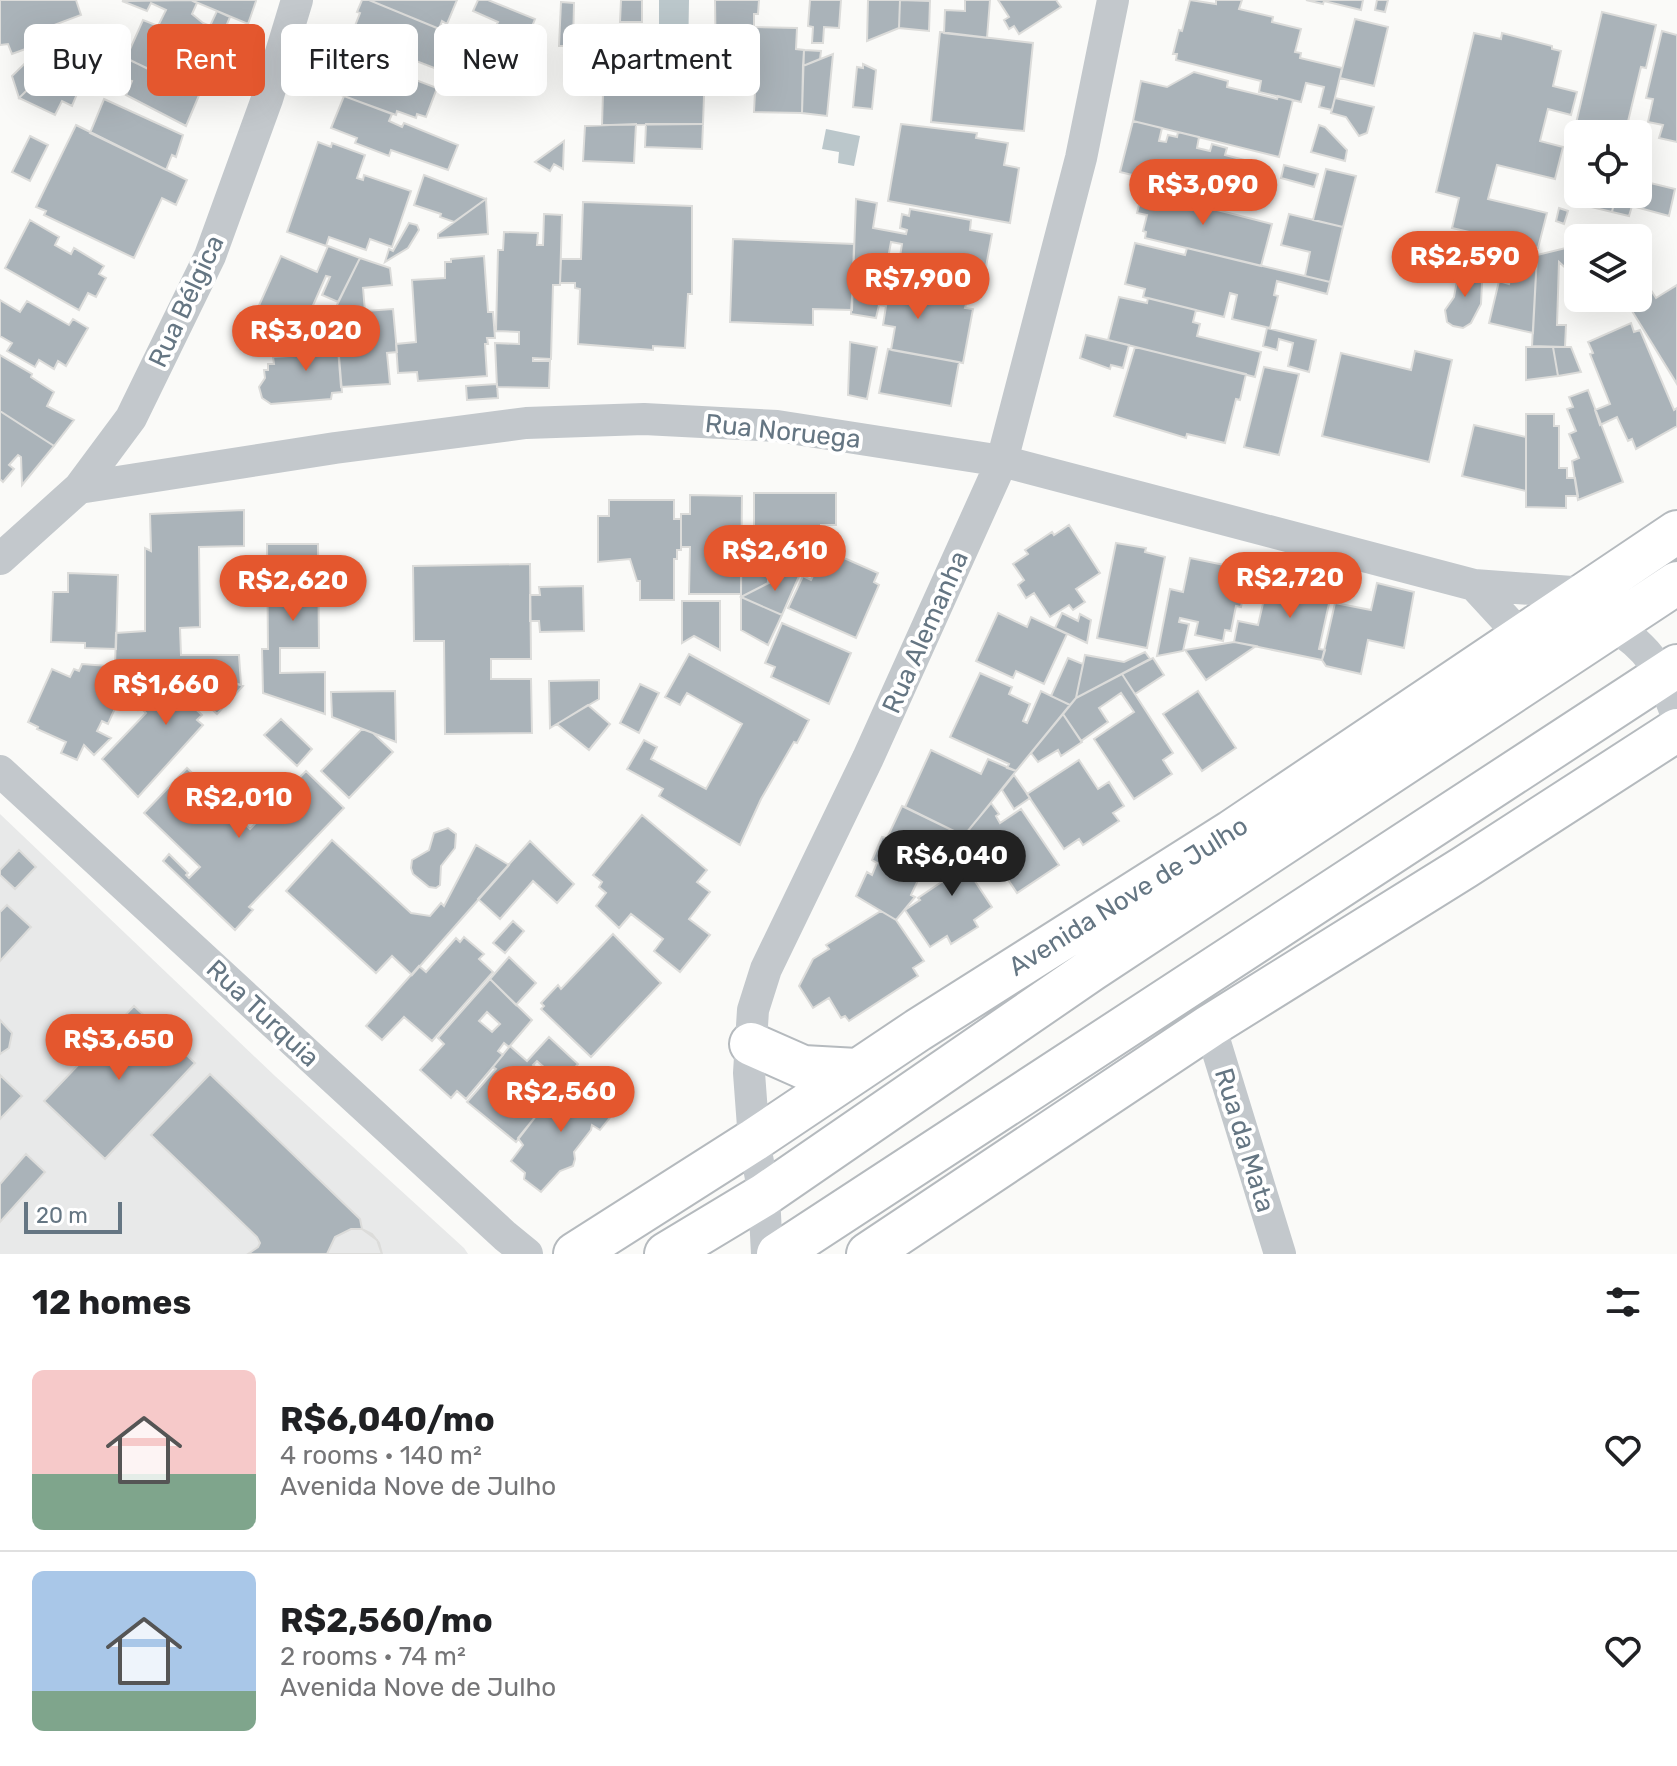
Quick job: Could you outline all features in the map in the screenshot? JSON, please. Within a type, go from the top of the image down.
[{"type":"main road","name":"Avenida Nove de Julho","points":[[575,1254],[1231,832],[1677,532]]},
{"type":"main road","name":"Avenida Nove de Julho","points":[[666,1254],[764,1195],[1091,970],[1677,583]]},
{"type":"main road","points":[[778,1254],[1670,671]]},
{"type":"main road","points":[[868,1254],[1210,1026],[1677,730]]},
{"type":"main road","points":[[751,1044],[803,1067],[857,1070]]},
{"type":"street","name":"Rua Bélgica","points":[[0,559],[79,488],[131,418],[210,256],[267,99],[297,0]]},
{"type":"street","name":"Rua Alemanha","points":[[767,1254],[764,1195],[754,1140],[749,1073],[753,1010],[766,969],[868,758],[1002,461],[1081,158],[1113,0]]},
{"type":"street","name":"Rua Noruega","points":[[79,488],[335,448],[512,425],[644,419],[777,426],[1002,461],[1474,585],[1586,593]]},
{"type":"street","points":[[1474,585],[1521,636]]},
{"type":"street","points":[[1612,625],[1633,638],[1670,671],[1677,716]]},
{"type":"street","name":"Rua Turquia","points":[[0,771],[527,1254]]},
{"type":"street","name":"Rua da Mata","points":[[1210,1026],[1280,1254]]},
{"type":"shaded area","points":[[659,0],[689,0],[689,24],[659,24]]},
{"type":"shaded area","points":[[826,129],[860,136],[854,166],[838,163],[839,152],[822,149]]},
{"type":"shaded area","points":[[0,814],[275,1076],[468,1254],[0,1254]]},
{"type":"building","points":[[0,0],[76,0],[81,15],[57,24],[24,24],[24,50],[12,54],[8,44],[0,45]]},
{"type":"building","points":[[191,0],[255,0],[248,24]]},
{"type":"building","points":[[191,0],[197,3],[192,14],[205,24],[159,24],[166,10],[151,3],[147,11],[122,1]]},
{"type":"building","points":[[362,0],[369,0],[434,27],[434,68],[418,62],[418,24],[356,24],[360,13],[357,12]]},
{"type":"building","points":[[369,0],[457,0],[447,24],[442,21],[434,27]]},
{"type":"building","points":[[478,0],[488,0],[535,19],[533,24],[497,24],[473,11]]},
{"type":"building","points":[[621,0],[642,0],[642,22],[620,22]]},
{"type":"building","points":[[715,0],[759,0],[754,24],[715,24]]},
{"type":"building","points":[[810,0],[841,0],[839,28],[824,27],[823,43],[812,43],[813,27],[808,26]]},
{"type":"building","points":[[868,0],[900,0],[899,28],[867,41]]},
{"type":"building","points":[[900,0],[930,1],[929,31],[899,28]]},
{"type":"building","points":[[965,0],[990,0],[987,38],[944,33],[945,10],[965,11]]},
{"type":"building","points":[[998,0],[1056,0],[1061,7],[1019,34],[1014,26],[1009,29],[1004,20],[1009,17]]},
{"type":"building","points":[[1190,0],[1216,4],[1216,0],[1242,0],[1239,9],[1273,17],[1272,22],[1301,29],[1295,52],[1301,53],[1300,58],[1342,68],[1332,110],[1319,107],[1324,87],[1306,83],[1301,102],[1259,92],[1261,81],[1176,60],[1177,54],[1173,54]]},
{"type":"building","points":[[1306,0],[1363,0],[1361,10]]},
{"type":"building","points":[[1377,0],[1388,0],[1385,12],[1375,10]]},
{"type":"building","points":[[561,2],[574,3],[574,24],[563,24],[563,46],[559,46]]},
{"type":"building","points":[[217,11],[230,17],[227,24],[211,24]]},
{"type":"building","points":[[1602,12],[1656,25],[1646,68],[1641,67],[1628,120],[1577,120]]},
{"type":"building","points":[[1355,19],[1388,27],[1374,86],[1340,78]]},
{"type":"building","points":[[143,20],[153,24],[147,24],[147,68],[131,60],[131,47]]},
{"type":"building","points":[[760,27],[797,28],[796,49],[804,50],[802,113],[754,112],[755,96],[760,96]]},
{"type":"building","points":[[1662,31],[1677,35],[1677,142],[1659,138],[1663,125],[1648,120],[1653,99],[1646,98]]},
{"type":"building","points":[[940,32],[1033,43],[1024,131],[931,122]]},
{"type":"building","points":[[1474,33],[1501,39],[1502,33],[1561,51],[1553,86],[1577,92],[1571,115],[1548,109],[1540,141],[1563,147],[1555,179],[1497,165],[1488,199],[1547,213],[1538,248],[1452,228],[1459,198],[1436,192]]},
{"type":"building","points":[[804,50],[821,51],[820,59],[803,66]]},
{"type":"building","points":[[833,54],[827,116],[802,113],[803,66]]},
{"type":"building","points":[[131,61],[147,68],[147,96],[199,96],[186,126],[128,96],[131,96]]},
{"type":"building","points":[[24,64],[24,93],[19,98],[12,76]]},
{"type":"building","points":[[863,64],[876,70],[872,109],[853,107],[857,67],[863,68]]},
{"type":"building","points":[[1194,72],[1228,81],[1227,87],[1293,100],[1279,157],[1133,121],[1141,81],[1167,87]]},
{"type":"building","points":[[418,81],[434,87],[426,117],[417,114],[416,118],[397,111],[396,115],[344,96],[418,96]]},
{"type":"building","points":[[24,93],[24,96],[76,96],[72,106],[62,101],[55,115],[19,98]]},
{"type":"building","points":[[344,96],[392,114],[389,121],[402,127],[404,123],[458,145],[448,170],[391,150],[389,156],[355,143],[357,138],[331,128]]},
{"type":"building","points":[[603,96],[704,96],[703,124],[602,125]]},
{"type":"building","points":[[1335,98],[1374,107],[1367,133],[1359,136],[1346,117],[1331,113]]},
{"type":"building","points":[[104,99],[183,135],[176,157],[172,155],[166,170],[90,133]]},
{"type":"building","points":[[1133,121],[1162,128],[1159,141],[1166,142],[1168,135],[1177,137],[1178,132],[1199,137],[1197,148],[1210,151],[1212,144],[1227,148],[1225,155],[1264,165],[1258,186],[1251,190],[1238,187],[1234,200],[1120,172]]},
{"type":"building","points":[[636,124],[634,163],[583,161],[585,126]]},
{"type":"building","points":[[646,124],[703,124],[702,149],[645,147]]},
{"type":"building","points":[[901,124],[977,133],[976,138],[1008,143],[1004,165],[1019,168],[1010,223],[888,201]]},
{"type":"building","points":[[76,125],[187,180],[176,205],[162,198],[134,258],[44,215],[46,211],[36,207]]},
{"type":"building","points":[[1319,125],[1325,127],[1347,150],[1345,161],[1311,152]]},
{"type":"building","points":[[30,136],[48,145],[30,181],[12,172]]},
{"type":"building","points":[[564,141],[563,169],[554,164],[550,171],[535,162]]},
{"type":"building","points":[[318,142],[331,147],[332,143],[365,155],[357,178],[363,180],[364,175],[411,191],[392,247],[370,239],[366,250],[329,237],[326,246],[287,232]]},
{"type":"building","points":[[1284,165],[1318,174],[1314,187],[1281,178]]},
{"type":"building","points":[[1326,169],[1356,176],[1343,227],[1313,220]]},
{"type":"building","points":[[424,175],[486,199],[454,222],[440,217],[441,214],[414,205]]},
{"type":"building","points":[[1652,183],[1675,189],[1669,216],[1639,208],[1652,208]]},
{"type":"building","points":[[1144,186],[1218,205],[1217,210],[1272,224],[1261,266],[1145,238],[1146,232],[1143,231],[1147,215],[1137,213]]},
{"type":"building","points":[[486,199],[488,234],[438,238],[438,234]]},
{"type":"building","points":[[856,199],[877,203],[873,228],[906,234],[907,230],[900,228],[902,214],[909,216],[910,209],[971,220],[970,230],[992,234],[982,289],[942,282],[939,296],[907,290],[909,277],[897,275],[902,244],[891,242],[883,286],[853,281]]},
{"type":"building","points":[[583,202],[692,206],[692,294],[688,294],[685,348],[653,346],[653,350],[578,344],[580,289],[575,288],[575,283],[560,283],[561,259],[581,259]]},
{"type":"building","points":[[1559,208],[1568,211],[1564,224],[1556,221]]},
{"type":"building","points":[[1613,208],[1631,208],[1629,216],[1612,212]]},
{"type":"building","points":[[544,214],[562,215],[560,285],[553,285],[551,359],[533,358],[533,361],[550,361],[549,388],[497,387],[495,343],[519,344],[519,332],[496,331],[498,250],[503,250],[504,232],[538,233],[537,245],[543,245]]},
{"type":"building","points":[[1289,214],[1343,227],[1330,282],[1305,276],[1310,252],[1281,245]]},
{"type":"building","points":[[30,220],[59,237],[55,245],[71,254],[74,248],[104,266],[99,274],[106,278],[96,297],[88,293],[79,310],[5,268]]},
{"type":"building","points":[[409,223],[417,225],[419,230],[408,248],[385,262],[389,249],[393,251]]},
{"type":"building","points":[[733,239],[854,244],[852,310],[813,309],[813,325],[730,322]]},
{"type":"building","points":[[1135,243],[1185,255],[1187,248],[1330,282],[1327,294],[1277,281],[1274,295],[1278,296],[1270,328],[1232,319],[1237,295],[1230,293],[1224,317],[1143,297],[1145,289],[1125,284]]},
{"type":"building","points":[[328,246],[360,258],[338,302],[322,295],[330,277],[326,276],[307,319],[303,318],[300,325],[294,323],[286,340],[278,337],[275,344],[254,335],[256,331],[249,328],[281,256],[317,272]]},
{"type":"building","points":[[1564,248],[1564,267],[1559,262],[1557,325],[1566,325],[1565,347],[1532,346],[1537,255]]},
{"type":"building","points":[[1517,250],[1537,255],[1533,333],[1489,323],[1499,281],[1509,284]]},
{"type":"building","points":[[484,256],[488,312],[493,312],[495,338],[487,338],[488,344],[485,344],[487,376],[418,381],[417,372],[398,373],[396,344],[416,342],[412,280],[445,278],[445,262]]},
{"type":"building","points":[[360,258],[390,268],[392,285],[363,288],[365,311],[393,309],[397,352],[387,353],[390,384],[341,387],[335,309]]},
{"type":"building","points":[[1469,268],[1482,283],[1481,304],[1471,323],[1463,328],[1447,322],[1445,310],[1454,297],[1458,275]]},
{"type":"building","points":[[853,281],[897,289],[896,296],[919,301],[921,293],[967,301],[965,308],[973,309],[963,363],[891,350],[895,327],[883,325],[886,306],[879,305],[876,318],[851,314]]},
{"type":"building","points":[[1677,285],[1677,384],[1633,312],[1652,312],[1652,292],[1656,298]]},
{"type":"building","points":[[1119,297],[1147,303],[1148,298],[1196,310],[1193,322],[1200,324],[1197,336],[1261,352],[1255,377],[1108,340]]},
{"type":"building","points":[[0,300],[20,312],[27,301],[69,325],[73,319],[88,328],[66,366],[58,361],[54,369],[39,360],[35,367],[7,351],[12,343],[0,336]]},
{"type":"building","points":[[336,321],[342,392],[332,393],[331,399],[271,404],[262,398],[259,387],[265,378],[264,370],[268,370],[268,364],[274,364],[273,357],[320,354],[318,328],[322,328],[322,322]]},
{"type":"building","points":[[1631,323],[1634,332],[1640,330],[1674,410],[1677,408],[1677,426],[1636,449],[1632,439],[1628,441],[1617,417],[1600,425],[1595,410],[1610,404],[1588,342]]},
{"type":"building","points":[[1267,328],[1316,340],[1309,372],[1288,366],[1293,343],[1279,339],[1277,350],[1263,346]]},
{"type":"building","points":[[1086,335],[1129,345],[1123,368],[1111,365],[1110,369],[1080,358]]},
{"type":"building","points":[[850,342],[877,347],[867,399],[848,395]]},
{"type":"building","points":[[1135,347],[1246,374],[1225,443],[1187,434],[1186,438],[1114,416]]},
{"type":"building","points":[[1526,347],[1553,347],[1558,376],[1526,380]]},
{"type":"building","points":[[1553,347],[1571,347],[1581,372],[1558,376]]},
{"type":"building","points":[[888,349],[959,362],[951,406],[879,393]]},
{"type":"building","points":[[1415,351],[1452,360],[1429,462],[1322,436],[1341,353],[1411,370]]},
{"type":"building","points":[[0,355],[32,374],[31,377],[54,392],[47,406],[74,420],[54,446],[0,411]]},
{"type":"building","points":[[1264,367],[1299,374],[1279,455],[1244,447]]},
{"type":"building","points":[[497,384],[498,398],[467,400],[466,386]]},
{"type":"building","points":[[1588,390],[1623,482],[1578,500],[1572,461],[1579,458],[1569,434],[1576,431],[1567,409],[1573,407],[1569,397]]},
{"type":"building","points":[[0,411],[54,446],[22,485],[21,457],[18,455],[9,465],[14,469],[3,482],[0,479]]},
{"type":"building","points":[[1526,414],[1554,414],[1554,426],[1559,426],[1559,468],[1567,468],[1567,478],[1575,478],[1578,496],[1566,496],[1566,508],[1526,507]]},
{"type":"building","points":[[1474,425],[1526,437],[1526,491],[1462,476]]},
{"type":"building","points":[[754,493],[836,493],[836,525],[821,525],[821,551],[803,551],[803,565],[764,563],[764,553],[754,553]]},
{"type":"building","points":[[690,495],[742,496],[741,594],[689,594],[690,547],[681,547],[681,514],[690,514]]},
{"type":"building","points":[[609,500],[674,500],[674,519],[681,519],[681,550],[677,550],[677,559],[674,559],[674,600],[640,600],[640,581],[637,581],[630,559],[598,562],[598,516],[609,516]]},
{"type":"building","points":[[244,510],[244,546],[199,547],[200,627],[180,628],[181,655],[239,655],[241,685],[207,674],[115,666],[116,633],[145,631],[145,548],[151,551],[150,514]]},
{"type":"building","points":[[1069,525],[1100,573],[1076,589],[1085,602],[1073,610],[1069,605],[1050,617],[1034,593],[1026,598],[1018,585],[1024,580],[1013,564],[1028,554],[1025,550]]},
{"type":"building","points":[[1116,543],[1146,548],[1145,552],[1165,557],[1147,648],[1097,638]]},
{"type":"building","points":[[267,544],[318,544],[319,648],[280,648],[280,673],[325,672],[325,714],[263,693],[262,649],[268,649]]},
{"type":"building","points":[[835,554],[878,573],[874,582],[879,585],[856,638],[788,608],[803,576],[811,580],[819,563],[829,568]]},
{"type":"building","points":[[1190,558],[1249,570],[1241,607],[1236,606],[1231,631],[1225,630],[1223,641],[1195,635],[1198,622],[1180,618],[1179,622],[1189,624],[1183,651],[1157,656],[1170,589],[1183,592]]},
{"type":"building","points":[[741,560],[759,560],[759,567],[772,567],[772,577],[768,577],[768,583],[741,597]]},
{"type":"building","points":[[530,564],[531,659],[491,659],[491,679],[531,679],[532,733],[445,734],[444,641],[414,641],[413,566]]},
{"type":"building","points":[[793,571],[800,574],[782,615],[741,597]]},
{"type":"building","points":[[68,573],[118,575],[116,649],[85,648],[85,643],[51,642],[53,592],[68,592]]},
{"type":"building","points":[[1274,578],[1332,590],[1319,649],[1325,650],[1322,660],[1234,642],[1238,621],[1258,625],[1264,599],[1269,601]]},
{"type":"building","points":[[1377,583],[1414,592],[1404,648],[1368,640],[1361,674],[1326,666],[1322,660],[1335,603],[1371,610]]},
{"type":"building","points":[[583,586],[584,631],[540,632],[539,621],[530,621],[530,595],[540,595],[539,587]]},
{"type":"building","points":[[741,597],[782,615],[768,645],[741,630]]},
{"type":"building","points":[[682,601],[720,601],[720,650],[694,636],[682,643]]},
{"type":"building","points":[[998,613],[1027,627],[1031,617],[1067,634],[1044,684],[1016,671],[1013,678],[976,661]]},
{"type":"building","points":[[1062,613],[1078,621],[1080,614],[1091,620],[1087,643],[1055,628]]},
{"type":"building","points":[[782,623],[851,653],[829,704],[771,677],[775,667],[765,663]]},
{"type":"building","points":[[1234,642],[1256,646],[1206,680],[1185,650]]},
{"type":"building","points":[[1145,652],[1150,659],[1076,698],[1085,655],[1124,662]]},
{"type":"building","points":[[689,654],[809,720],[761,799],[740,845],[659,796],[663,789],[627,769],[644,740],[657,747],[651,759],[706,789],[742,724],[687,693],[680,705],[665,697]]},
{"type":"building","points":[[1068,658],[1083,664],[1076,698],[1070,705],[1051,696]]},
{"type":"building","points":[[1153,658],[1164,675],[1135,694],[1122,674]]},
{"type":"building","points":[[82,664],[174,671],[138,710],[126,697],[130,690],[126,684],[108,724],[102,721],[97,731],[111,738],[94,755],[84,745],[77,760],[61,753],[66,742],[28,722],[52,669],[70,677],[74,669],[79,671]]},
{"type":"building","points":[[174,671],[207,674],[243,686],[217,714],[194,692],[186,700],[202,715],[197,720],[203,725],[138,797],[102,759],[146,713],[140,707]]},
{"type":"building","points":[[980,673],[1012,687],[1009,694],[1030,704],[1023,721],[1027,723],[1041,691],[1070,705],[1016,771],[1007,768],[1009,764],[950,737]]},
{"type":"building","points":[[1122,674],[1173,753],[1163,760],[1172,774],[1134,799],[1094,739],[1134,712],[1121,693],[1099,708],[1108,722],[1081,741],[1063,714],[1076,698]]},
{"type":"building","points":[[599,680],[599,699],[550,728],[549,681]]},
{"type":"building","points":[[640,684],[659,693],[639,733],[620,723]]},
{"type":"building","points":[[395,691],[396,742],[332,717],[331,692]]},
{"type":"building","points":[[1198,691],[1236,748],[1202,771],[1163,714]]},
{"type":"building","points":[[588,705],[610,724],[589,750],[557,724]]},
{"type":"building","points":[[1063,714],[1082,742],[1061,756],[1058,750],[1038,762],[1031,753]]},
{"type":"building","points":[[281,719],[312,749],[297,766],[264,735]]},
{"type":"building","points":[[362,729],[373,733],[393,752],[349,798],[321,771]]},
{"type":"building","points":[[931,750],[981,774],[988,759],[1016,771],[964,836],[905,807]]},
{"type":"building","points":[[1079,760],[1098,789],[1109,782],[1124,806],[1113,813],[1119,821],[1083,845],[1079,839],[1064,849],[1027,794]]},
{"type":"building","points":[[187,768],[250,829],[306,771],[344,808],[249,907],[253,910],[235,930],[163,861],[169,854],[188,873],[189,878],[200,867],[144,813]]},
{"type":"building","points":[[1014,775],[1030,798],[1014,809],[1002,790]]},
{"type":"building","points":[[991,803],[999,814],[996,816],[1000,823],[1021,809],[1059,865],[1017,893],[996,862],[989,867],[966,833]]},
{"type":"building","points":[[902,806],[964,836],[930,879],[921,874],[911,895],[915,897],[896,920],[856,896],[867,872],[872,875],[877,863],[872,860],[882,837],[887,838]]},
{"type":"building","points":[[642,815],[707,870],[697,882],[710,892],[689,919],[710,935],[680,972],[654,951],[663,939],[631,914],[619,928],[596,906],[606,893],[599,887],[602,882],[593,875]]},
{"type":"building","points":[[448,828],[456,834],[455,848],[441,866],[440,885],[429,887],[413,874],[412,860],[429,850],[434,833]]},
{"type":"building","points":[[966,833],[985,861],[969,872],[992,907],[974,920],[978,927],[951,944],[947,936],[930,947],[905,910],[943,881],[936,871]]},
{"type":"building","points":[[332,840],[411,913],[430,916],[441,903],[444,906],[476,845],[509,865],[412,975],[392,956],[376,973],[286,891]]},
{"type":"building","points":[[530,841],[574,884],[557,903],[533,881],[500,919],[478,899]]},
{"type":"building","points":[[19,850],[36,867],[15,889],[0,875],[0,870]]},
{"type":"building","points":[[7,905],[31,927],[0,961],[0,912]]},
{"type":"building","points":[[881,911],[896,920],[924,961],[913,968],[918,976],[849,1021],[845,1016],[841,1018],[829,998],[813,1008],[799,986],[813,959],[829,949],[826,945]]},
{"type":"building","points":[[513,921],[524,931],[505,953],[493,943]]},
{"type":"building","points":[[613,934],[661,983],[591,1057],[541,1009],[544,1006],[541,1003],[558,985],[561,989]]},
{"type":"building","points":[[464,937],[484,954],[479,959],[493,972],[432,1041],[404,1017],[382,1040],[366,1026],[419,966],[426,972],[456,938],[460,942]]},
{"type":"building","points":[[509,957],[536,983],[516,1005],[490,979]]},
{"type":"building","points":[[490,979],[532,1020],[509,1047],[504,1043],[498,1051],[503,1055],[466,1099],[457,1091],[451,1098],[420,1070],[444,1044],[438,1038]],"holes":[[[487,1012],[500,1024],[492,1032],[479,1021]]]},
{"type":"building","points":[[134,1006],[195,1063],[105,1159],[44,1101]]},
{"type":"building","points":[[0,1020],[12,1033],[9,1048],[0,1054]]},
{"type":"building","points":[[549,1037],[578,1064],[562,1083],[537,1061],[533,1065],[553,1082],[539,1097],[546,1103],[516,1142],[467,1102],[496,1069],[493,1067],[510,1046],[527,1061]]},
{"type":"building","points":[[210,1074],[360,1219],[362,1229],[377,1240],[382,1254],[248,1254],[258,1247],[257,1237],[151,1135]]},
{"type":"building","points":[[0,1075],[22,1096],[0,1119]]},
{"type":"building","points":[[593,1080],[620,1105],[600,1130],[592,1125],[574,1152],[573,1166],[560,1171],[541,1192],[524,1179],[525,1173],[511,1161],[523,1145],[518,1138],[553,1095],[558,1100],[561,1096],[575,1108]]},
{"type":"building","points":[[26,1154],[45,1172],[0,1222],[0,1184]]},
{"type":"building","points":[[351,1229],[362,1229],[372,1234],[382,1254],[327,1254],[335,1237]]}]
